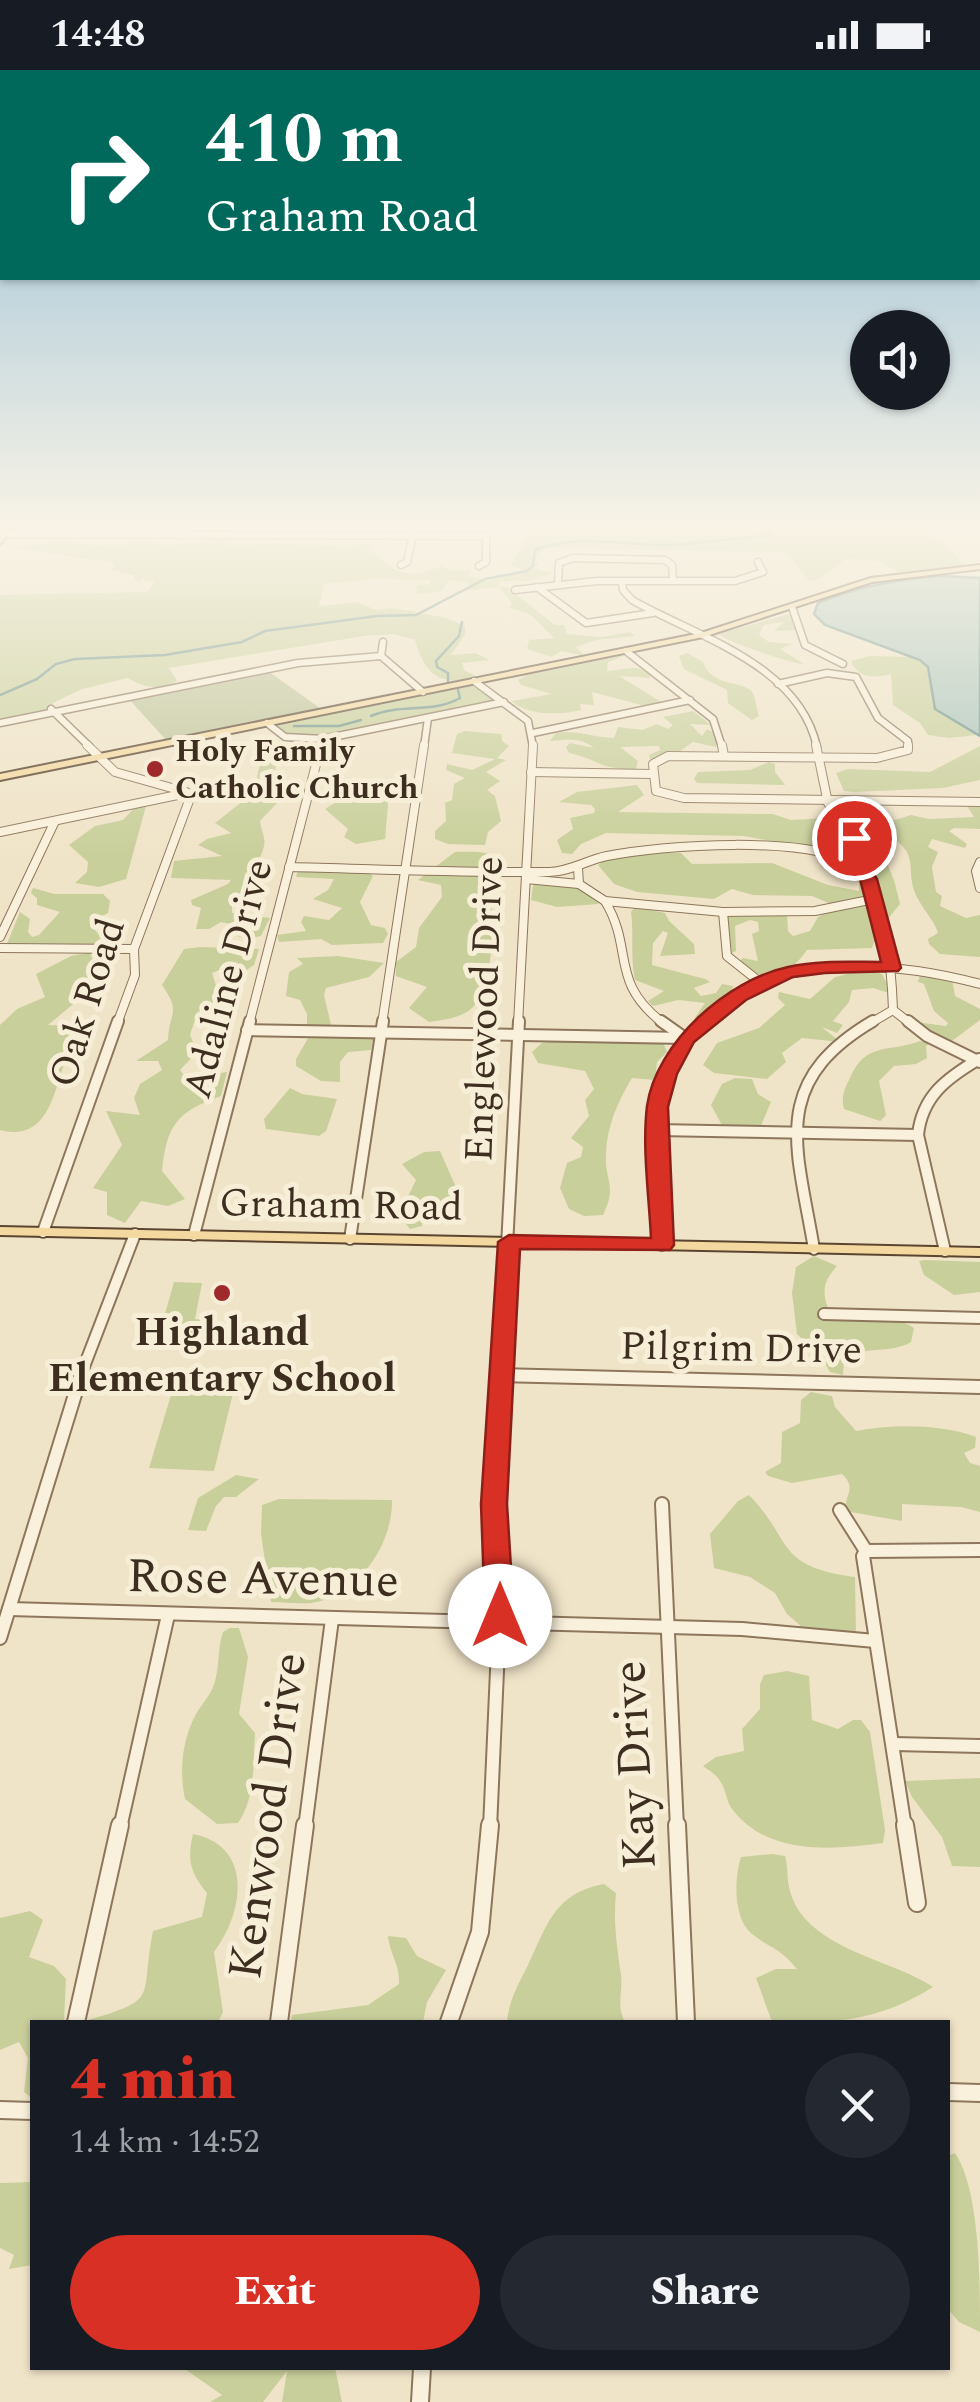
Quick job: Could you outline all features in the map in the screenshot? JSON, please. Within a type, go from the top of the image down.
[{"type":"main road","points":[[0,777],[689,638]]},
{"type":"main road","name":"Graham Road","points":[[0,1231],[980,1252]]},
{"type":"street","points":[[707,638],[778,684],[810,720],[832,814],[860,846],[862,856],[857,863]]},
{"type":"street","points":[[803,638],[805,645],[843,664]]},
{"type":"street","points":[[381,656],[383,642]]},
{"type":"street","points":[[626,651],[716,724],[724,756]]},
{"type":"street","points":[[0,722],[298,662],[381,656],[424,692]]},
{"type":"street","points":[[778,684],[827,673],[856,677],[878,718],[909,743],[903,754],[888,758],[663,757],[654,762],[656,791],[674,798],[980,802]]},
{"type":"street","points":[[474,682],[528,721],[533,732],[690,700]]},
{"type":"street","points":[[267,723],[285,737],[322,739],[504,702]]},
{"type":"street","points":[[51,710],[98,758],[126,776],[187,793]]},
{"type":"street","points":[[350,1238],[428,718]]},
{"type":"street","name":"Englewood Drive","points":[[450,2020],[484,1912],[500,1622],[494,1504],[533,732]]},
{"type":"street","name":"Adaline Drive","points":[[194,1235],[322,739]]},
{"type":"street","points":[[531,772],[652,774]]},
{"type":"street","points":[[0,832],[187,793]]},
{"type":"street","name":"Oak Road","points":[[43,1232],[135,974],[134,950],[190,798],[187,793]]},
{"type":"street","points":[[0,937],[55,821]]},
{"type":"street","points":[[526,875],[578,868],[600,857],[630,852],[716,847],[814,851],[857,863],[866,872],[892,968],[893,1010]]},
{"type":"street","points":[[980,862],[976,871],[980,888]]},
{"type":"street","points":[[289,867],[526,875],[579,884],[605,902],[620,926],[628,986],[661,1022],[686,1038]]},
{"type":"street","points":[[578,868],[579,884]]},
{"type":"street","points":[[605,902],[724,912],[815,911],[874,899]]},
{"type":"street","points":[[724,912],[725,955],[736,968],[761,983]]},
{"type":"street","points":[[0,948],[134,950]]},
{"type":"street","points":[[662,1245],[657,1130],[662,1086],[686,1038],[761,983],[809,968],[892,968],[980,984]]},
{"type":"street","points":[[893,1010],[927,1036],[979,1060]]},
{"type":"street","points":[[814,1248],[796,1133],[799,1092],[813,1068],[840,1042],[893,1010]]},
{"type":"street","points":[[247,1030],[686,1038]]},
{"type":"street","points":[[945,1251],[918,1136],[918,1117],[932,1092],[979,1060]]},
{"type":"street","points":[[657,1130],[918,1136]]},
{"type":"street","points":[[0,1638],[84,1362],[134,1234]]},
{"type":"street","points":[[824,1314],[980,1318]]},
{"type":"street","name":"Pilgrim Drive","points":[[502,1375],[980,1388]]},
{"type":"street","name":"Kay Drive","points":[[662,1504],[686,2020]]},
{"type":"street","points":[[840,1510],[866,1551]]},
{"type":"street","points":[[917,1903],[863,1556],[866,1551],[880,1548],[980,1550]]},
{"type":"street","name":"Rose Avenue","points":[[9,1608],[168,1616],[762,1630],[875,1641]]},
{"type":"street","points":[[76,2020],[168,1616]]},
{"type":"street","name":"Kenwood Drive","points":[[279,2020],[332,1619]]},
{"type":"street","points":[[894,1744],[980,1746]]},
{"type":"street","points":[[950,2092],[980,2092]]},
{"type":"street","points":[[0,2110],[30,2111]]},
{"type":"street","points":[[420,2402],[422,2370]]},
{"type":"green space","points":[[0,638],[353,638],[169,668],[177,681],[164,686],[146,686],[128,678],[82,689],[53,703],[51,709],[0,722]]},
{"type":"green space","points":[[407,638],[463,638],[451,655],[475,653],[490,660],[462,663],[464,670],[480,678],[446,679],[430,671],[415,640]]},
{"type":"green space","points":[[618,638],[576,647],[585,656],[561,651],[552,657],[527,649],[529,640]]},
{"type":"green space","points":[[725,638],[763,638],[793,644],[780,649],[804,664],[759,652]]},
{"type":"green space","points":[[687,653],[703,662],[713,676],[748,688],[759,716],[752,720],[728,703],[727,690],[684,669],[679,656]]},
{"type":"green space","points":[[627,655],[608,662],[607,671],[646,671],[651,675],[649,678],[619,676],[663,703],[645,706],[592,692],[594,705],[580,704],[581,710],[555,713],[535,712],[512,701],[552,694],[521,685],[518,680],[527,675]]},
{"type":"green space","points":[[870,656],[911,657],[928,666],[935,709],[977,735],[928,735],[920,723],[893,705],[891,674],[868,676],[851,661]]},
{"type":"green space","points":[[268,671],[321,709],[166,740],[127,697]]},
{"type":"green space","points":[[471,685],[497,700],[324,737],[287,736],[275,725]]},
{"type":"green space","points":[[693,711],[711,725],[690,724],[702,736],[707,729],[717,734],[716,747],[693,742],[676,754],[650,759],[649,755],[660,750],[659,746],[620,747],[638,761],[636,769],[607,766],[569,753],[566,747],[570,743],[594,748],[583,742],[550,741],[556,733],[564,732],[614,738],[618,727],[642,730],[657,724],[668,729],[673,725],[663,717]]},
{"type":"green space","points":[[457,734],[501,734],[502,741],[509,746],[497,758],[506,760],[486,772],[500,781],[487,790],[495,796],[501,821],[488,832],[485,845],[448,844],[435,839],[435,831],[446,821],[445,803],[452,800],[454,784],[465,778],[446,770],[447,764],[472,770],[495,759],[452,753]]},
{"type":"green space","points":[[289,741],[314,742],[313,756],[276,765],[272,788],[277,803],[260,821],[262,852],[232,903],[232,913],[270,918],[261,936],[246,939],[234,935],[249,928],[221,922],[209,929],[196,929],[201,908],[192,905],[191,900],[231,880],[171,878],[174,861],[222,856],[198,845],[231,833],[215,823],[253,793],[262,756],[294,753],[301,747]]},
{"type":"green space","points":[[980,746],[980,780],[943,788],[844,791],[836,773],[848,769],[930,772]]},
{"type":"green space","points":[[769,762],[775,764],[775,772],[785,785],[697,783],[694,779],[698,772],[750,770]]},
{"type":"green space","points":[[371,780],[384,780],[388,805],[385,839],[356,844],[344,837],[348,829],[325,809]]},
{"type":"green space","points":[[637,785],[644,795],[618,812],[773,814],[791,820],[895,820],[911,815],[929,819],[974,817],[967,806],[980,806],[980,829],[949,831],[967,844],[965,848],[932,839],[928,847],[938,852],[932,867],[936,892],[942,896],[940,906],[966,918],[980,915],[980,957],[940,954],[929,944],[928,939],[938,933],[918,899],[909,856],[884,833],[876,838],[900,904],[878,931],[872,948],[807,950],[792,967],[775,975],[747,970],[737,963],[743,958],[758,961],[752,934],[759,931],[758,922],[750,920],[735,926],[736,951],[732,953],[727,917],[787,915],[788,931],[793,936],[810,931],[818,917],[838,907],[812,896],[753,895],[732,889],[714,899],[637,892],[614,884],[598,865],[626,854],[681,853],[692,864],[772,863],[828,885],[859,891],[859,882],[799,846],[744,836],[606,833],[581,844],[572,854],[562,853],[557,840],[573,829],[570,818],[594,813],[595,809],[591,805],[559,802],[577,792]]},
{"type":"green space","points":[[146,806],[126,879],[99,887],[75,883],[87,872],[88,862],[69,845],[95,826],[123,820],[135,807]]},
{"type":"green space","points":[[455,852],[493,856],[508,872],[479,875],[490,901],[493,928],[488,973],[480,998],[464,1013],[429,1022],[409,1008],[427,987],[396,976],[396,962],[416,947],[419,928],[442,897],[441,885],[418,880]]},
{"type":"green space","points":[[298,870],[367,872],[373,876],[360,902],[371,925],[385,928],[388,934],[383,943],[332,945],[321,939],[279,942],[277,935],[306,931],[301,922],[304,916],[329,920],[342,908],[313,899],[328,890],[334,879],[296,877]]},
{"type":"green space","points":[[534,880],[576,886],[598,899],[598,904],[557,907],[531,900]]},
{"type":"green space","points":[[33,888],[54,894],[103,894],[110,901],[108,913],[92,921],[93,928],[109,945],[6,946],[20,912],[30,919],[28,932],[32,937],[39,935],[60,912],[37,905],[37,898],[31,893]]},
{"type":"green space","points":[[635,907],[665,913],[694,944],[695,954],[660,956],[668,933],[663,931],[653,943],[652,965],[710,982],[694,988],[701,996],[716,993],[722,984],[733,986],[731,994],[694,1019],[705,1003],[678,1000],[653,1006],[648,1001],[664,991],[635,980],[631,912]]},
{"type":"green space","points":[[184,949],[259,949],[254,965],[245,971],[226,967],[212,973],[220,998],[197,1013],[190,1035],[197,1052],[180,1070],[186,1078],[227,1072],[221,1096],[184,1114],[167,1142],[162,1171],[185,1199],[168,1206],[141,1201],[125,1223],[107,1215],[107,1192],[93,1188],[122,1145],[106,1111],[140,1115],[134,1098],[140,1084],[162,1070],[158,1061],[136,1061],[168,1040],[173,1012],[162,985]]},
{"type":"green space","points":[[90,952],[98,976],[95,986],[48,1025],[71,1026],[77,1033],[52,1100],[34,1126],[19,1132],[0,1130],[0,1025],[17,1009],[45,997],[36,974],[71,956]]},
{"type":"green space","points":[[338,956],[384,963],[369,977],[326,988],[332,1029],[307,1030],[307,1014],[300,1000],[286,996],[289,972],[303,964],[297,958]]},
{"type":"green space","points":[[864,970],[882,974],[892,994],[873,988],[852,990],[849,1002],[833,1021],[843,1025],[837,1033],[822,1027],[840,1042],[802,1038],[782,1053],[786,1062],[767,1079],[714,1073],[703,1065],[717,1043],[759,1028],[785,1005],[778,998],[779,992],[810,999],[835,977]]},
{"type":"green space","points":[[920,975],[952,979],[955,996],[980,1009],[980,1020],[952,1041],[937,1039],[916,1022],[946,1026],[948,1023],[934,1011],[924,984],[918,982]]},
{"type":"green space","points":[[310,1035],[374,1036],[371,1050],[348,1052],[340,1062],[340,1082],[321,1081],[296,1066]]},
{"type":"green space","points":[[920,1041],[929,1044],[927,1058],[916,1064],[894,1066],[879,1081],[886,1115],[880,1121],[844,1109],[845,1090],[863,1058],[879,1050]]},
{"type":"green space","points":[[663,1042],[667,1052],[657,1062],[655,1080],[632,1078],[614,1114],[606,1153],[610,1197],[603,1215],[584,1216],[569,1209],[560,1188],[567,1163],[581,1157],[583,1147],[571,1138],[589,1116],[585,1100],[594,1089],[585,1071],[538,1063],[532,1052],[542,1043]]},
{"type":"green space","points":[[735,1078],[752,1079],[758,1094],[771,1102],[760,1128],[724,1129],[711,1105],[722,1084]]},
{"type":"green space","points":[[290,1088],[302,1094],[337,1099],[326,1131],[319,1136],[266,1129],[264,1119]]},
{"type":"green space","points":[[440,1151],[455,1185],[451,1203],[423,1214],[422,1226],[410,1229],[399,1215],[416,1180],[402,1164],[424,1152]]},
{"type":"green space","points":[[814,1256],[837,1266],[825,1290],[831,1316],[905,1323],[914,1328],[911,1342],[851,1355],[844,1360],[843,1375],[830,1372],[822,1358],[797,1334],[792,1293],[796,1267]]},
{"type":"green space","points":[[919,1261],[980,1262],[980,1292],[954,1295],[924,1275]]},
{"type":"green space","points":[[174,1282],[202,1283],[195,1319],[204,1320],[198,1351],[155,1349]]},
{"type":"green space","points":[[177,1375],[237,1377],[214,1471],[149,1468]]},
{"type":"green space","points":[[811,1392],[832,1396],[835,1407],[856,1431],[917,1426],[976,1437],[975,1448],[964,1453],[970,1463],[980,1466],[980,1512],[961,1507],[902,1504],[902,1521],[845,1511],[850,1487],[842,1474],[792,1483],[768,1476],[765,1472],[781,1463],[782,1432],[800,1423],[801,1400]]},
{"type":"green space","points":[[236,1475],[259,1479],[236,1497],[224,1497],[206,1531],[188,1530],[198,1498]]},
{"type":"green space","points":[[749,1495],[798,1558],[829,1572],[855,1577],[856,1633],[803,1628],[787,1614],[775,1593],[750,1577],[714,1568],[710,1534],[738,1501]]},
{"type":"green space","points":[[279,1499],[392,1500],[391,1517],[379,1551],[357,1580],[343,1591],[311,1603],[271,1602],[261,1534],[262,1505]]},
{"type":"green space","points":[[239,1628],[248,1657],[239,1714],[255,1733],[253,1768],[248,1802],[238,1823],[217,1824],[185,1799],[182,1767],[188,1734],[217,1674],[223,1632]]},
{"type":"green space","points":[[787,1671],[809,1676],[812,1720],[838,1729],[861,1720],[870,1732],[885,1830],[883,1843],[822,1848],[763,1835],[732,1809],[719,1779],[703,1766],[716,1757],[744,1751],[742,1729],[760,1709],[764,1675]]},
{"type":"green space","points":[[980,1778],[980,1867],[952,1866],[942,1837],[905,1781]]},
{"type":"green space","points":[[193,1834],[213,1841],[226,1852],[238,1883],[232,1919],[214,1952],[223,2012],[219,2020],[88,2020],[125,2008],[142,1995],[153,1931],[202,1917],[207,1893],[191,1865]]},
{"type":"green space","points":[[785,1856],[789,1887],[797,1908],[811,1925],[850,1949],[933,1987],[913,1999],[856,2018],[771,2020],[756,1978],[776,1969],[797,1969],[752,1934],[741,1919],[736,1887],[741,1857]]},
{"type":"green space","points":[[604,1884],[616,1893],[624,2020],[507,2020],[514,1993],[554,1913],[587,1888]]},
{"type":"green space","points":[[30,1911],[43,1920],[29,1957],[54,1966],[66,1979],[64,2020],[30,2020],[30,2096],[24,2092],[28,2058],[19,2042],[0,2050],[0,1918]]},
{"type":"green space","points":[[388,1936],[406,1938],[417,1956],[446,1970],[427,2002],[423,2020],[291,2020],[292,2015],[368,2005],[399,1984]]},
{"type":"green space","points":[[955,2153],[963,2169],[974,2213],[980,2332],[959,2322],[950,2311],[950,2155]]},
{"type":"green space","points":[[30,2182],[30,2265],[9,2269],[14,2255],[0,2248],[0,2183]]},
{"type":"green space","points":[[186,2370],[335,2370],[342,2402],[282,2402],[287,2371],[263,2402],[210,2402],[222,2395]]},
{"type":"water","points":[[860,638],[980,638],[980,736],[935,709],[928,667],[920,660]]},
{"type":"waterway","points":[[0,695],[37,679],[56,664],[75,659],[165,655],[251,638]]},
{"type":"waterway","points":[[448,682],[448,673],[437,667],[436,661],[457,638]]},
{"type":"waterway","points":[[371,716],[449,703],[460,698],[458,690]]},
{"type":"waterway","points":[[294,726],[339,726],[361,720]]},
{"type":"place","name":"Holy Family Catholic Church","points":[[155,769]]},
{"type":"place","name":"Highland Elementary School","points":[[222,1293]]},
{"type":"route","points":[[500,1616],[494,1504],[509,1242],[662,1245],[656,1116],[666,1074],[686,1038],[739,996],[788,972],[825,967],[892,968],[869,879],[857,863],[862,856],[854,838]]}]
